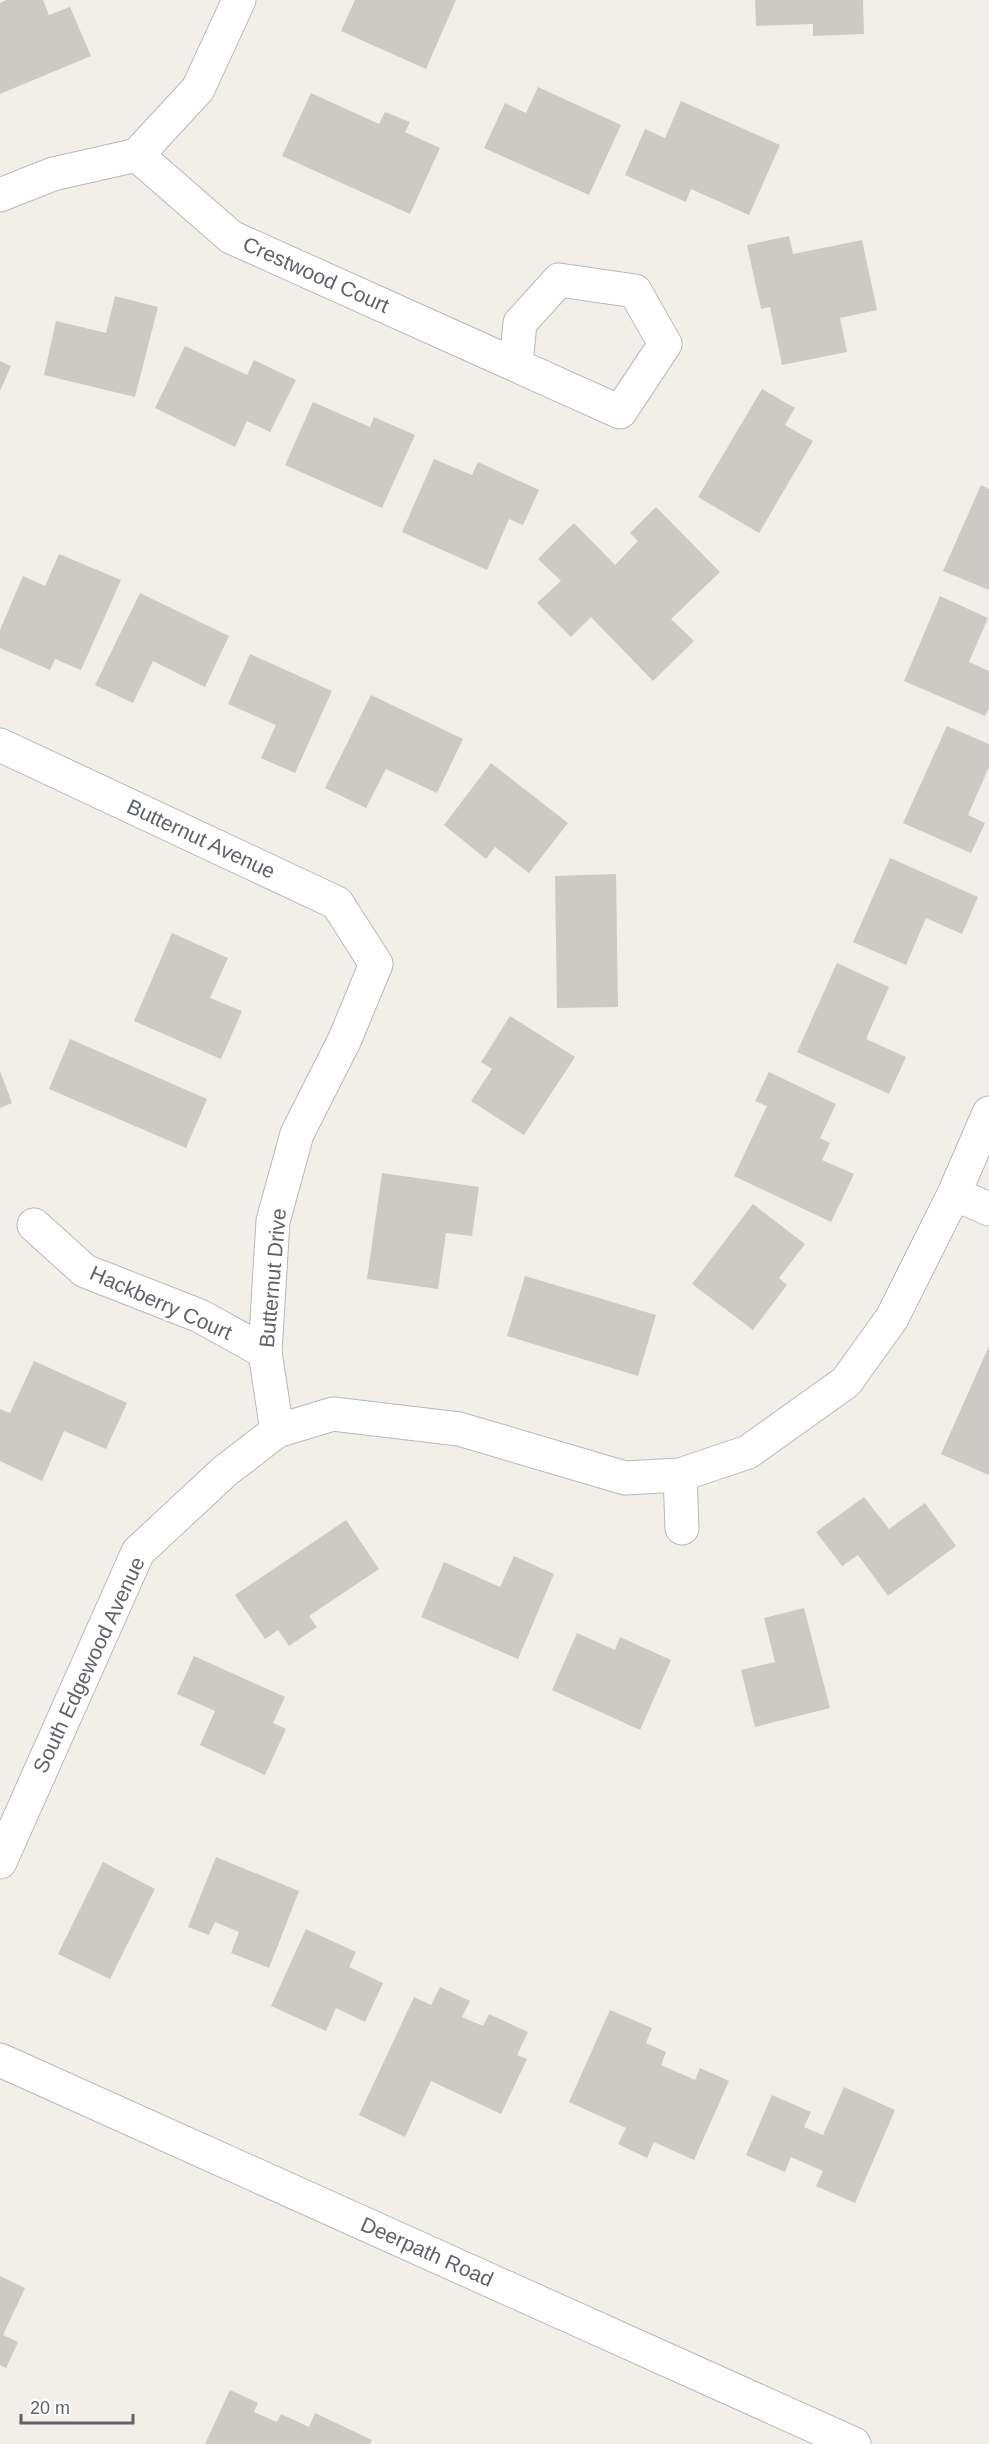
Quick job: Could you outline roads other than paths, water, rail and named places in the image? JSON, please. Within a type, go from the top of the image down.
[{"type":"street","points":[[0,195],[53,174],[137,155],[198,89],[239,0]]},
{"type":"street","name":"Crestwood Court","points":[[137,155],[231,237],[620,412],[665,344],[635,291],[559,280],[519,323],[516,364]]},
{"type":"street","name":"Butternut Avenue","points":[[0,744],[337,903],[376,964]]},
{"type":"street","name":"Butternut Drive","points":[[277,1431],[265,1352],[273,1221],[297,1134],[345,1040],[376,964]]},
{"type":"street","name":"South Edgewood Avenue","points":[[0,1862],[138,1552],[225,1471],[277,1431],[333,1414],[459,1429],[625,1478],[680,1474],[748,1452],[846,1382],[892,1318],[954,1194],[989,1113]]},
{"type":"street","points":[[954,1194],[989,1209]]},
{"type":"street","name":"Hackberry Court","points":[[34,1225],[86,1271],[200,1316],[265,1352]]},
{"type":"street","points":[[680,1474],[682,1528]]},
{"type":"street","name":"Deerpath Road","points":[[0,2060],[854,2444]]}]
